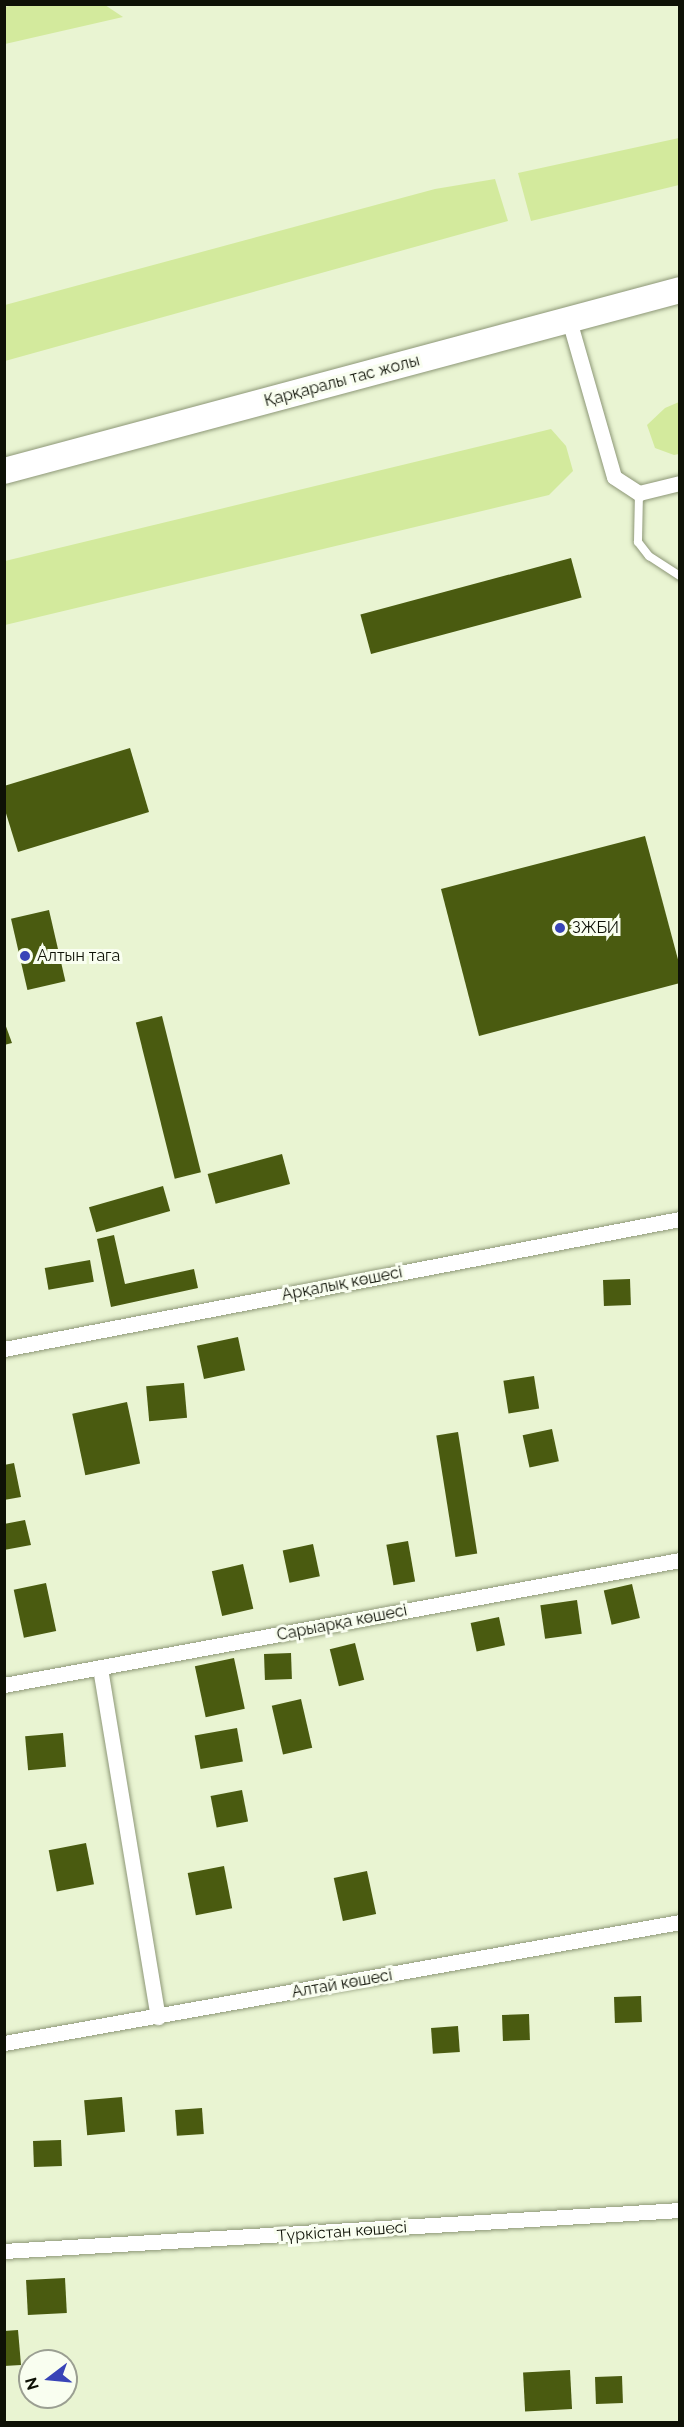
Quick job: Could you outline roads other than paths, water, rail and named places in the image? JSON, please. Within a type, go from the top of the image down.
[{"type":"highway","name":"Қарқаралы тас жолы","points":[[4,471],[680,290]]},
{"type":"street","points":[[569,320],[614,477],[639,493],[680,483]]},
{"type":"street","name":"Арқалық көшесі","points":[[4,1349],[680,1219]]},
{"type":"street","name":"Сарыарқа көшесі","points":[[4,1685],[680,1560]]},
{"type":"street","points":[[100,1668],[158,2017]]},
{"type":"street","name":"Алтай көшесі","points":[[4,2043],[680,1922]]},
{"type":"street","name":"Түркістан көшесі","points":[[4,2251],[680,2210]]},
{"type":"lane","points":[[639,493],[638,542],[649,556],[680,576]]},
{"type":"place","name":"ЗЖБИ","points":[[560,928]]},
{"type":"place","name":"Алтын тага","points":[[25,956]]}]
